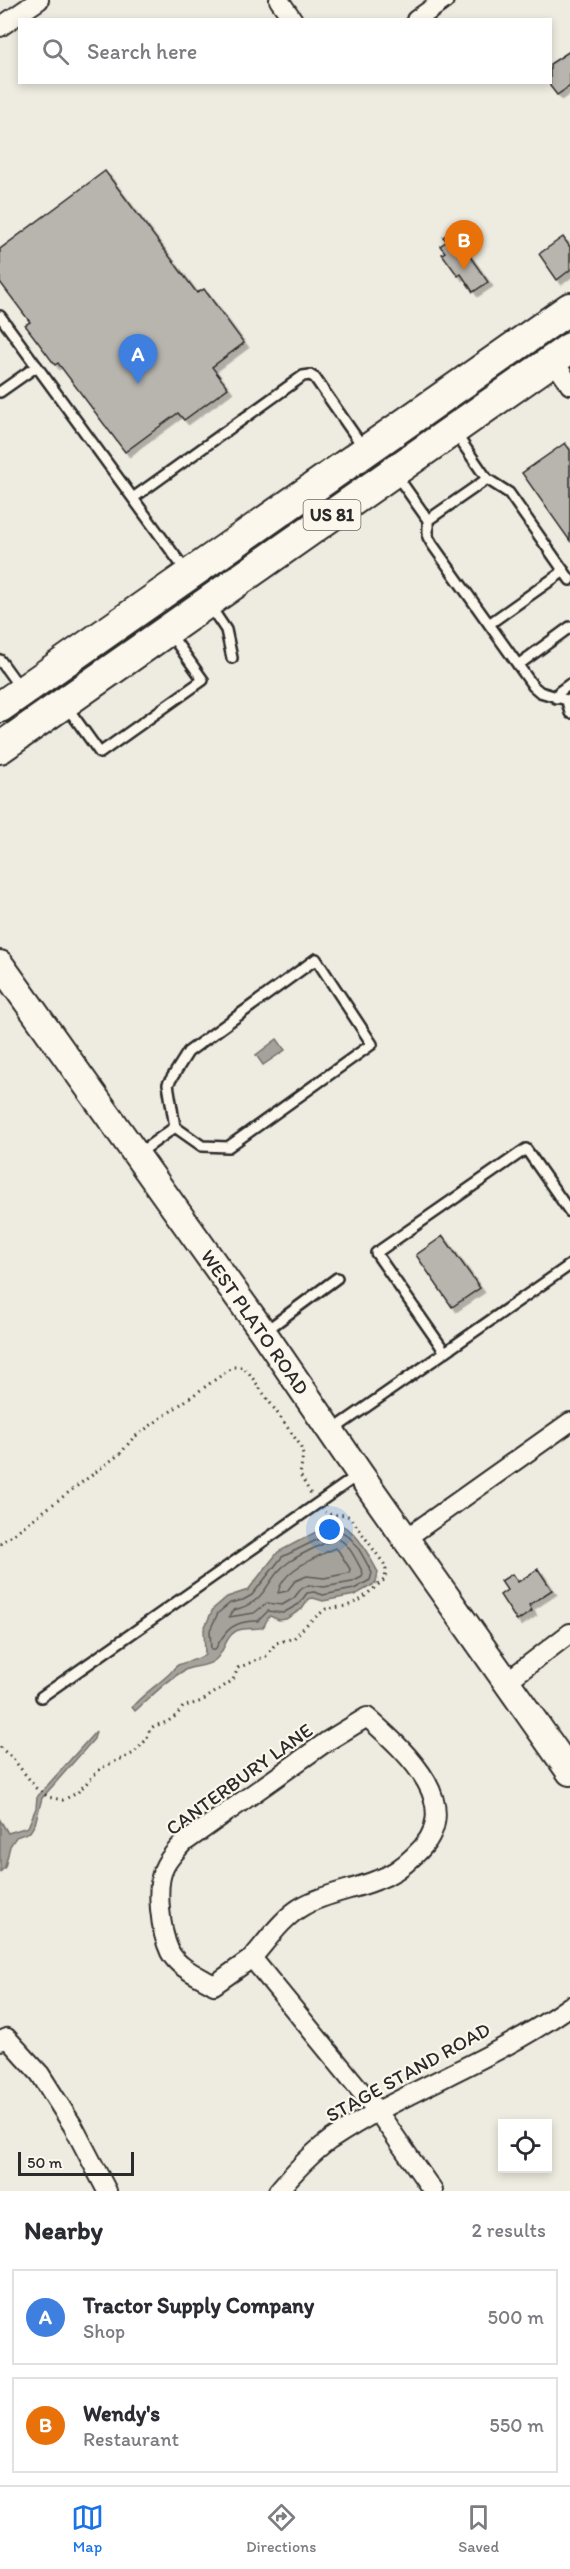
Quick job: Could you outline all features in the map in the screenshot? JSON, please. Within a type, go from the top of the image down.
[{"type":"main road","points":[[559,316],[563,353]]},
{"type":"main road","name":"US 81","points":[[11,699],[559,316]]},
{"type":"main road","name":"US 81","points":[[0,748],[563,353]]},
{"type":"main road","points":[[189,575],[208,602]]},
{"type":"street","points":[[0,27],[39,0]]},
{"type":"street","points":[[279,0],[292,18]]},
{"type":"street","points":[[419,18],[444,0]]},
{"type":"street","points":[[563,353],[570,385]]},
{"type":"street","name":"WEST PLATO ROAD","points":[[0,964],[263,1332],[405,1539],[570,1772]]},
{"type":"street","points":[[405,1539],[570,1422]]},
{"type":"street","points":[[506,1682],[570,1633]]},
{"type":"street","name":"CANTERBURY LANE","points":[[368,1717],[405,1752],[427,1781],[437,1815],[428,1843],[406,1863],[379,1880],[302,1906],[286,1920],[252,1958],[214,1985],[185,1968],[170,1953],[160,1910],[160,1883],[164,1867],[182,1844],[326,1742],[368,1717]]},
{"type":"street","points":[[252,1958],[378,2112],[433,2191]]},
{"type":"street","name":"STAGE STAND ROAD","points":[[278,2191],[328,2141],[487,2055],[570,2006]]},
{"type":"street","points":[[4,2040],[40,2074],[73,2126],[107,2191]]},
{"type":"lane","points":[[0,316],[189,575]]},
{"type":"lane","points":[[0,392],[37,366]]},
{"type":"lane","points":[[133,498],[303,376],[310,375],[315,378],[366,451]]},
{"type":"lane","points":[[453,430],[487,479],[509,493],[570,580]]},
{"type":"lane","points":[[393,472],[428,520],[428,537],[432,544],[532,686],[540,692],[568,701],[570,713]]},
{"type":"lane","points":[[428,520],[487,479]]},
{"type":"lane","points":[[489,624],[564,571]]},
{"type":"lane","points":[[208,602],[226,630],[232,658]]},
{"type":"lane","points":[[518,665],[570,627]]},
{"type":"lane","points":[[64,703],[100,753],[203,680],[168,630]]},
{"type":"lane","points":[[0,660],[11,699]]},
{"type":"lane","points":[[556,698],[559,692],[570,684]]},
{"type":"lane","points":[[316,959],[372,1044],[228,1147],[202,1146],[175,1127],[168,1084],[188,1052],[316,959]]},
{"type":"lane","points":[[136,1155],[175,1127]]},
{"type":"lane","points":[[445,1352],[376,1253],[526,1149],[570,1212]]},
{"type":"lane","points":[[331,1432],[570,1265]]},
{"type":"lane","points":[[263,1332],[337,1278]]},
{"type":"lane","points":[[41,1697],[360,1474]]},
{"type":"path","points":[[0,1544],[121,1453],[132,1437],[233,1367],[242,1367],[249,1373],[300,1445],[303,1455],[300,1475],[312,1495]]},
{"type":"path","points":[[0,1747],[39,1790],[48,1797],[63,1800],[78,1793],[101,1768],[134,1753],[146,1740],[150,1729],[154,1726],[167,1722],[183,1707],[202,1701],[233,1680],[238,1668],[266,1656],[276,1643],[294,1638],[326,1609],[354,1604],[380,1586],[386,1574],[384,1564],[351,1518],[347,1514],[330,1515],[325,1512]]},
{"type":"water","points":[[277,1039],[285,1050],[263,1065],[256,1055]]},
{"type":"water","points":[[338,1524],[357,1537],[362,1544],[378,1572],[376,1583],[355,1595],[323,1601],[309,1599],[302,1609],[286,1619],[279,1620],[270,1616],[263,1627],[236,1631],[229,1637],[215,1660],[178,1674],[135,1711],[132,1707],[176,1666],[205,1655],[204,1629],[213,1609],[227,1597],[248,1590],[278,1552],[329,1525]]},
{"type":"water","points":[[96,1731],[94,1739],[42,1798],[35,1824],[30,1832],[16,1837],[10,1846],[5,1867],[0,1872],[0,1820],[8,1833],[28,1827],[36,1808],[37,1797]]},
{"type":"building","points":[[570,51],[570,86],[557,95],[550,86],[552,84],[552,63]]},
{"type":"building","points":[[105,171],[197,293],[204,289],[244,343],[212,367],[228,388],[184,420],[178,413],[125,452],[58,363],[55,365],[25,325],[30,322],[0,282],[0,249]]},
{"type":"building","points":[[455,228],[462,239],[459,241],[488,282],[473,292],[461,274],[458,276],[442,254],[445,252],[440,246],[447,241],[443,237]]},
{"type":"building","points":[[563,237],[570,247],[570,270],[557,280],[539,254]]},
{"type":"building","points":[[565,443],[570,450],[570,541],[522,473]]},
{"type":"building","points":[[443,1236],[480,1288],[452,1307],[416,1255]]},
{"type":"building","points":[[538,1569],[552,1590],[529,1605],[532,1611],[517,1621],[500,1595],[507,1590],[501,1581],[512,1574],[518,1582]]},
{"type":"place","name":"Wendy's","points":[[464,270]]},
{"type":"place","name":"Tractor Supply Company","points":[[138,384]]}]
